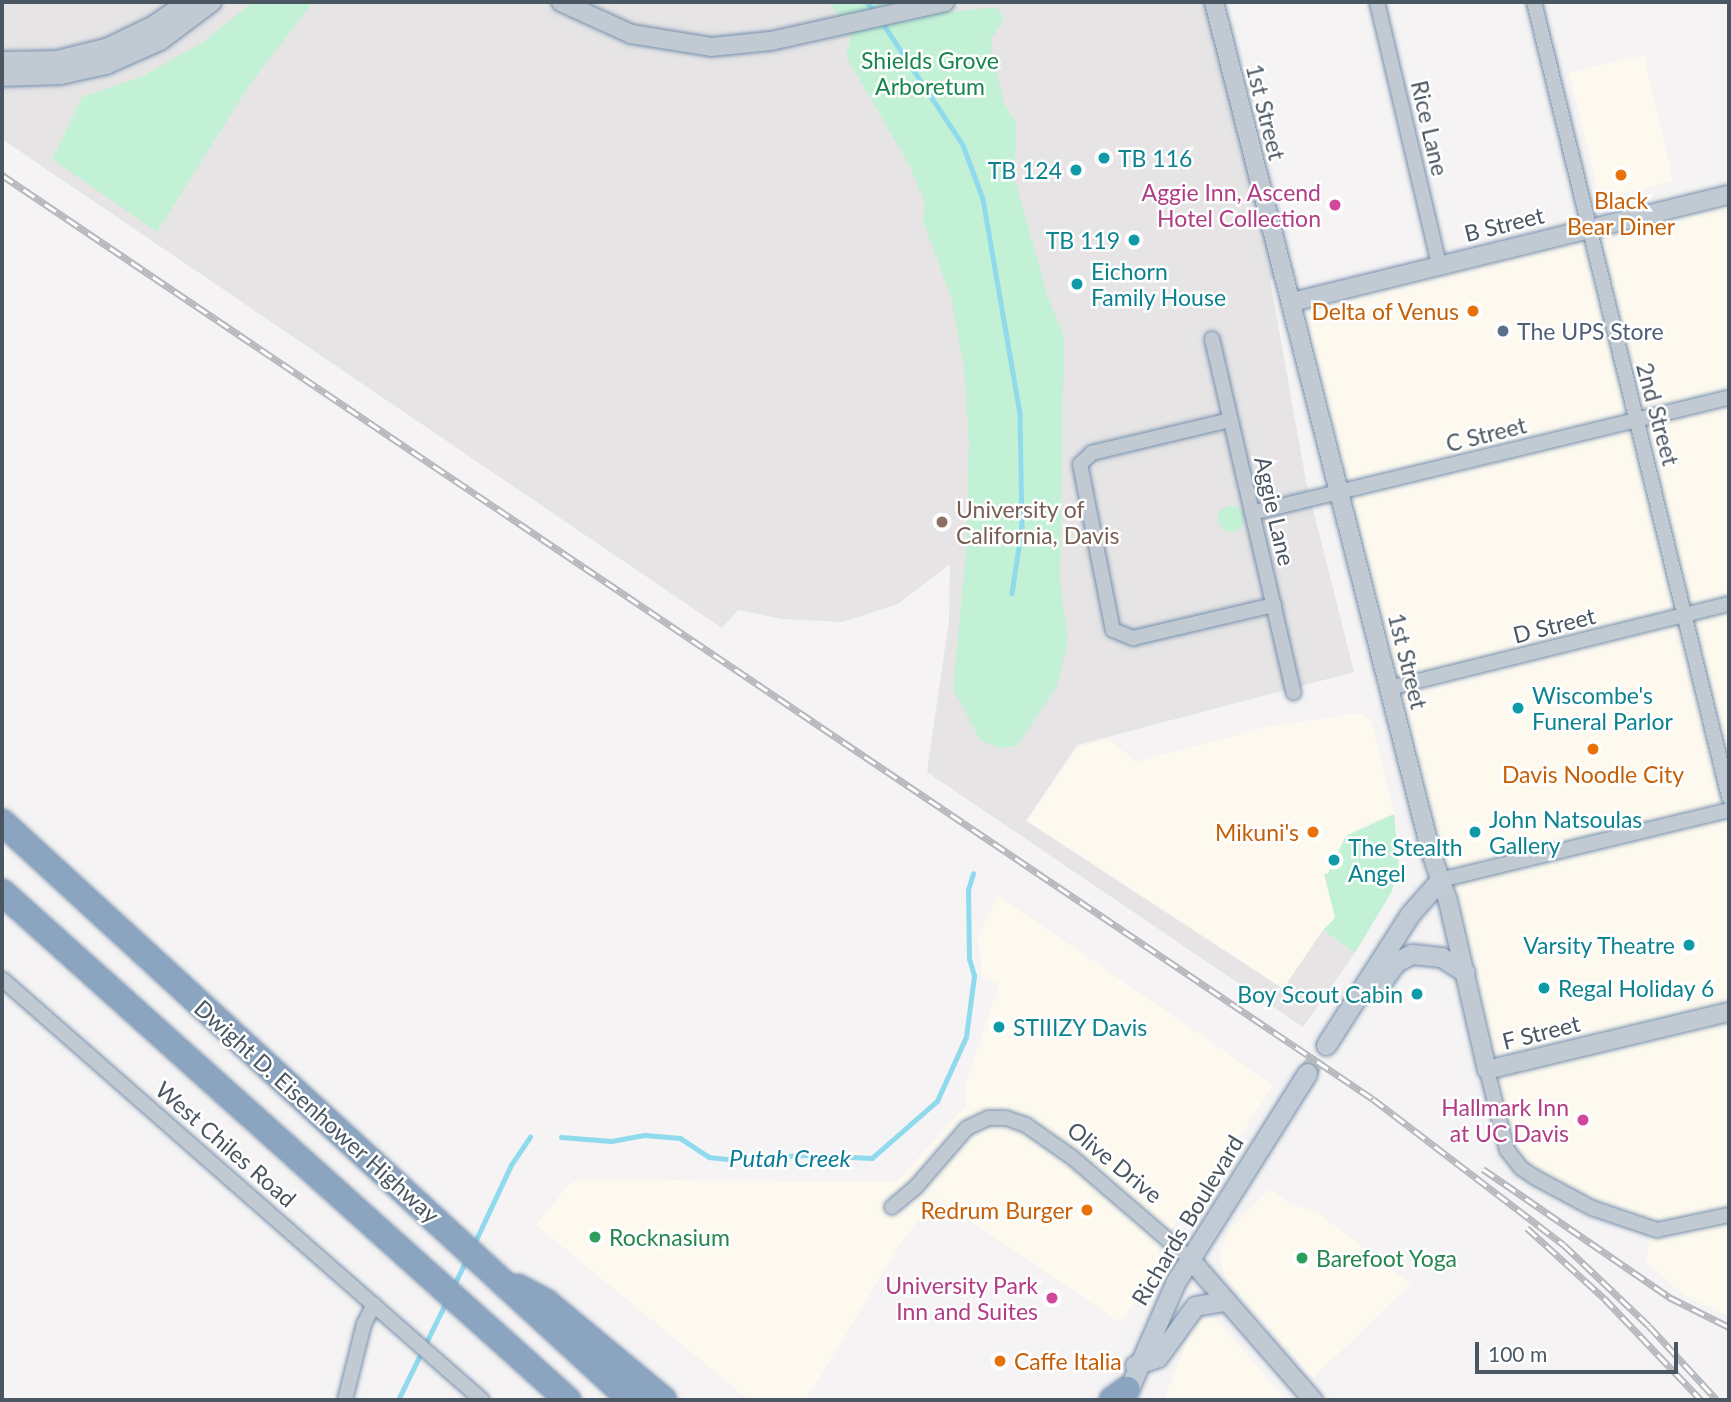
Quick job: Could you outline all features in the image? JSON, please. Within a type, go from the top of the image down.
[{"type":"highway","name":"Dwight D. Eisenhower Highway","points":[[2,822],[501,1279],[537,1318],[631,1400]]},
{"type":"highway","name":"Dwight D. Eisenhower Highway","points":[[2,892],[568,1400]]},
{"type":"highway","points":[[501,1279],[546,1302],[664,1400]]},
{"type":"main road","points":[[1326,1045],[1410,914],[1440,880]]},
{"type":"main road","points":[[1345,1018],[1364,1006],[1396,962],[1412,954],[1441,957],[1465,972]]},
{"type":"main road","name":"Richards Boulevard","points":[[1122,1397],[1189,1258],[1307,1073]]},
{"type":"main road","points":[[1135,1366],[1158,1357],[1195,1306],[1222,1301]]},
{"type":"street","points":[[2,61],[57,60],[106,48],[154,25],[187,2]]},
{"type":"street","points":[[2,77],[61,75],[106,65],[160,41],[212,2]]},
{"type":"street","points":[[561,2],[631,34],[711,47],[755,44],[945,2]]},
{"type":"street","name":"1st Street","points":[[1214,2],[1342,493],[1389,688],[1465,972],[1507,1150],[1521,1168],[1592,1208],[1657,1230],[1729,1215]]},
{"type":"street","name":"Rice Lane","points":[[1377,2],[1438,265]]},
{"type":"street","name":"2nd Street","points":[[1537,2],[1588,229],[1729,797]]},
{"type":"street","name":"B Street","points":[[1292,302],[1729,195]]},
{"type":"street","name":"Aggie Lane","points":[[1212,339],[1294,693]]},
{"type":"street","name":"C Street","points":[[1252,513],[1729,398]]},
{"type":"street","points":[[1230,421],[1092,453],[1080,464],[1113,630],[1133,638],[1274,605]]},
{"type":"street","name":"D Street","points":[[1389,688],[1729,604]]},
{"type":"street","points":[[1440,880],[1729,810]]},
{"type":"street","name":"West Chiles Road","points":[[2,978],[482,1400]]},
{"type":"street","name":"F Street","points":[[1487,1070],[1729,1012]]},
{"type":"street","name":"Olive Drive","points":[[892,1207],[915,1188],[967,1128],[988,1118],[1006,1118],[1026,1125],[1073,1158],[1189,1258],[1222,1301],[1313,1400]]},
{"type":"street","points":[[345,1400],[364,1324],[374,1304]]},
{"type":"shaded area","name":"University of California, Davis","points":[[2,2],[1221,2],[1287,275],[1270,280],[1306,481],[1354,672],[1077,745],[1026,821],[1283,989],[1323,930],[1355,953],[1303,1027],[927,772],[949,620],[950,564],[898,604],[842,622],[782,619],[738,610],[722,628],[2,139]]},
{"type":"shaded area","points":[[1644,55],[1673,181],[1600,199],[1569,73]]},
{"type":"shaded area","points":[[1729,196],[1729,1317],[1685,1296],[1646,1262],[1651,1224],[1592,1208],[1521,1168],[1440,880],[1292,302]]},
{"type":"shaded area","points":[[1360,713],[1372,722],[1394,814],[1367,823],[1346,836],[1337,850],[1328,874],[1324,874],[1335,918],[1284,989],[1027,820],[1078,747],[1109,739],[1136,762],[1266,727]]},
{"type":"shaded area","points":[[998,895],[1273,1085],[1185,1221],[1177,1221],[1158,1250],[1160,1259],[1121,1323],[936,1198],[901,1243],[806,1400],[756,1400],[742,1394],[536,1225],[569,1184],[579,1179],[896,1182],[966,1106],[965,1087],[999,984],[982,977],[978,936]]},
{"type":"shaded area","points":[[1269,1189],[1291,1203],[1318,1213],[1411,1284],[1313,1378],[1225,1277],[1219,1257],[1229,1230]]},
{"type":"shaded area","points":[[1202,1316],[1216,1319],[1286,1400],[1164,1400],[1194,1322]]},
{"type":"green space","points":[[253,2],[313,2],[248,87],[157,232],[52,159],[82,97],[143,76],[203,42]]},
{"type":"green space","name":"Shields Grove Arboretum","points":[[830,2],[945,2],[951,12],[996,7],[1004,18],[992,38],[991,51],[1004,103],[1016,123],[1015,180],[1048,298],[1064,336],[1060,581],[1068,640],[1057,686],[1017,746],[1000,748],[980,740],[953,689],[966,551],[969,443],[964,368],[951,298],[923,221],[925,202],[909,165],[846,56],[851,38]]},
{"type":"green space","points":[[1231,506],[1240,510],[1244,519],[1240,528],[1231,532],[1222,528],[1218,519],[1222,510]]},
{"type":"green space","points":[[1394,814],[1399,864],[1392,891],[1355,953],[1323,930],[1335,918],[1324,873],[1328,874],[1346,836]]},
{"type":"waterway","points":[[867,2],[875,12]]},
{"type":"waterway","points":[[882,22],[963,145],[983,199],[1020,414],[1022,528],[1012,593]]},
{"type":"waterway","name":"Putah Creek","points":[[561,1137],[611,1141],[645,1135],[680,1138],[709,1157],[727,1159],[805,1155],[872,1158],[937,1101],[966,1037],[974,976],[969,959],[968,890],[973,874]]},
{"type":"waterway","name":"Putah Creek","points":[[474,1244],[511,1165],[530,1137]]},
{"type":"waterway","name":"Putah Creek","points":[[454,1285],[467,1258]]},
{"type":"waterway","name":"Putah Creek","points":[[398,1400],[446,1302]]},
{"type":"tunnel","points":[[1307,1073],[1326,1045]]},
{"type":"railway","points":[[2,175],[1373,1099],[1564,1245],[1649,1326],[1717,1400]]},
{"type":"railway","points":[[1483,1169],[1669,1297],[1729,1327]]},
{"type":"railway","points":[[1527,1228],[1604,1298],[1701,1400]]},
{"type":"place","name":"TB 116","points":[[1104,158]]},
{"type":"place","name":"TB 124","points":[[1076,170]]},
{"type":"place","name":"Black Bear Diner","points":[[1621,175]]},
{"type":"place","name":"Aggie Inn, Ascend Hotel Collection","points":[[1335,205]]},
{"type":"place","name":"TB 119","points":[[1134,240]]},
{"type":"place","name":"Eichorn Family House","points":[[1077,284]]},
{"type":"place","name":"Delta of Venus","points":[[1473,311]]},
{"type":"place","name":"The UPS Store","points":[[1503,331]]},
{"type":"place","name":"University of California, Davis","points":[[942,522]]},
{"type":"place","name":"Wiscombe's Funeral Parlor","points":[[1518,708]]},
{"type":"place","name":"Davis Noodle City","points":[[1593,749]]},
{"type":"place","name":"Mikuni's","points":[[1313,832]]},
{"type":"place","name":"John Natsoulas Gallery","points":[[1475,832]]},
{"type":"place","name":"The Stealth Angel","points":[[1334,860]]},
{"type":"place","name":"Varsity Theatre","points":[[1689,945]]},
{"type":"place","name":"Regal Holiday 6","points":[[1544,988]]},
{"type":"place","name":"Boy Scout Cabin","points":[[1417,994]]},
{"type":"place","name":"STIIIZY Davis","points":[[999,1027]]},
{"type":"place","name":"Hallmark Inn at UC Davis","points":[[1583,1120]]},
{"type":"place","name":"Redrum Burger","points":[[1087,1210]]},
{"type":"place","name":"Rocknasium","points":[[595,1237]]},
{"type":"place","name":"Barefoot Yoga","points":[[1302,1258]]},
{"type":"place","name":"University Park Inn and Suites","points":[[1052,1298]]},
{"type":"place","name":"Caffe Italia","points":[[1000,1361]]}]
